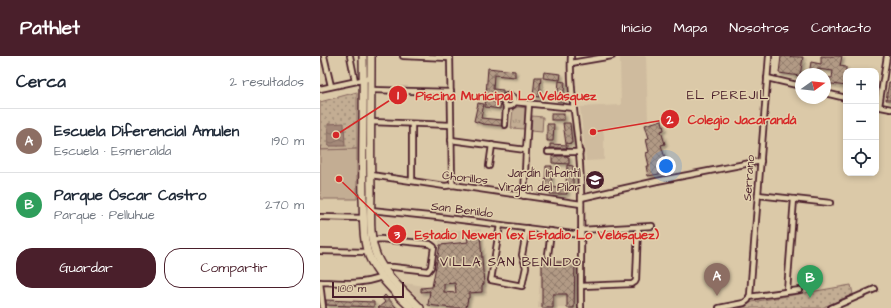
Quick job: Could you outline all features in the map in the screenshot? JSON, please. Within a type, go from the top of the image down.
[{"type":"main road","points":[[363,56],[367,79],[371,90],[372,240],[377,258],[390,277],[420,308]]},
{"type":"main road","points":[[371,56],[367,79],[363,174],[364,235],[372,262],[382,277],[411,308]]},
{"type":"street","points":[[324,56],[330,86]]},
{"type":"street","points":[[350,56],[355,81]]},
{"type":"street","points":[[403,56],[450,57],[453,185]]},
{"type":"street","points":[[571,56],[574,108],[580,152],[581,308]]},
{"type":"street","points":[[571,64],[612,56]]},
{"type":"street","name":"Serrano","points":[[749,299],[761,161],[768,56]]},
{"type":"street","points":[[877,104],[887,56]]},
{"type":"street","points":[[767,78],[795,85]]},
{"type":"street","points":[[320,89],[367,79]]},
{"type":"street","points":[[371,90],[451,92]]},
{"type":"street","points":[[831,94],[843,97]]},
{"type":"street","points":[[503,100],[506,96],[510,96],[513,97],[514,102]]},
{"type":"street","points":[[496,99],[503,100]]},
{"type":"street","points":[[503,100],[506,106],[505,125]]},
{"type":"street","points":[[506,106],[512,105],[514,102],[574,108]]},
{"type":"street","points":[[524,196],[529,104]]},
{"type":"street","points":[[879,106],[891,109]]},
{"type":"street","points":[[371,122],[451,125]]},
{"type":"street","points":[[412,124],[412,181]]},
{"type":"street","points":[[451,140],[526,150]]},
{"type":"street","points":[[489,166],[492,145]]},
{"type":"street","points":[[548,152],[580,152]]},
{"type":"street","name":"Chorillos","points":[[371,175],[445,186],[453,185],[524,196],[581,201],[657,181],[761,161]]},
{"type":"street","points":[[758,196],[830,203]]},
{"type":"street","points":[[787,292],[794,199]]},
{"type":"street","name":"San Benildo","points":[[371,210],[581,233],[652,226]]},
{"type":"street","points":[[320,217],[364,218]]},
{"type":"street","points":[[500,225],[491,280],[522,286],[526,267],[522,255],[527,228]]},
{"type":"street","points":[[581,286],[632,284],[635,282],[638,227]]},
{"type":"street","points":[[548,255],[552,231]]},
{"type":"street","points":[[372,240],[384,239],[430,244],[433,246],[434,249],[430,270],[383,267]]},
{"type":"street","points":[[320,251],[368,252]]},
{"type":"street","points":[[323,308],[320,282],[359,283],[382,277]]},
{"type":"street","points":[[831,308],[875,289]]},
{"type":"street","points":[[719,308],[735,306],[744,303],[749,299],[800,290]]},
{"type":"shaded area","points":[[646,56],[648,120],[603,128],[604,160],[586,161],[580,107],[621,105],[620,57]]},
{"type":"shaded area","points":[[481,229],[487,293],[470,294],[468,308],[440,308],[426,306],[404,283],[431,287],[441,231]]},
{"type":"shaded area","points":[[541,259],[577,261],[576,308],[538,308]]},
{"type":"green space","points":[[357,92],[357,149],[320,150],[320,102]]},
{"type":"green space","points":[[518,107],[527,108],[525,129],[511,128],[513,109]]},
{"type":"green space","points":[[532,116],[543,117],[542,132],[531,131]]},
{"type":"green space","points":[[357,149],[357,199],[320,199],[320,150]]},
{"type":"green space","points":[[851,285],[853,294],[822,308],[740,308],[752,302]]},
{"type":"water","points":[[344,123],[345,146],[328,146],[328,124]]},
{"type":"building","points":[[781,56],[803,57],[801,68],[795,68],[795,75],[779,73]]},
{"type":"building","points":[[821,56],[842,56],[840,66],[846,67],[843,68],[843,86],[831,84],[833,71],[831,71],[831,68],[810,68],[811,62],[821,64]]},
{"type":"building","points":[[488,68],[515,71],[515,77],[494,75],[493,89],[503,90],[503,96],[495,95],[492,98],[494,102],[501,103],[500,109],[485,107]]},
{"type":"building","points":[[544,72],[561,74],[560,80],[543,78]]},
{"type":"building","points":[[535,77],[541,77],[539,97],[533,96]]},
{"type":"building","points":[[559,81],[565,82],[563,101],[557,101]]},
{"type":"building","points":[[889,82],[891,82],[891,100],[886,100]]},
{"type":"building","points":[[478,103],[484,104],[481,118],[502,120],[502,126],[483,124],[474,121]]},
{"type":"building","points":[[551,114],[564,114],[564,120],[551,120]]},
{"type":"building","points":[[662,120],[664,130],[661,131],[665,144],[661,145],[665,158],[662,159],[665,173],[648,176],[646,166],[649,166],[646,153],[649,152],[646,139],[649,138],[645,125]]},
{"type":"building","points":[[563,123],[570,123],[572,143],[566,144]]},
{"type":"building","points":[[547,124],[554,124],[553,141],[547,141]]},
{"type":"building","points":[[550,144],[567,145],[567,148],[550,148]]},
{"type":"building","points":[[552,156],[567,156],[569,157],[569,164],[552,163]]},
{"type":"building","points":[[567,165],[573,166],[573,185],[566,185]]},
{"type":"building","points":[[546,166],[552,166],[551,186],[545,186]]},
{"type":"building","points":[[550,187],[567,188],[567,194],[550,194]]},
{"type":"building","points":[[480,234],[484,284],[482,285],[482,292],[469,293],[466,308],[428,305],[430,291],[421,292],[421,288],[432,287],[440,245],[468,242],[467,235]],"holes":[[[455,283],[456,293],[444,292],[444,284]]]},
{"type":"building","points":[[542,262],[575,262],[574,308],[567,308],[567,294],[553,294],[553,308],[542,308]]},
{"type":"building","points":[[385,295],[397,308],[378,308],[385,302],[382,298]]},
{"type":"building","points":[[326,300],[374,302],[374,307],[326,305]]},
{"type":"place","name":"Colegio Jacarandá","points":[[593,132]]},
{"type":"place","name":"Piscina Municipal Lo Velásquez","points":[[336,135]]},
{"type":"place","name":"Estadio Newen (ex Estadio Lo Velásquez)","points":[[339,179]]},
{"type":"place","name":"Jardín Infantil Virgen del Pilar","points":[[595,180]]},
{"type":"place","name":"Escuela Diferencial Amulen","points":[[717,296]]},
{"type":"place","name":"Parque Óscar Castro","points":[[810,298]]},
{"type":"district","name":"EL PEREJIL","points":[[728,95]]},
{"type":"district","name":"VILLA SAN BENILDO","points":[[511,262]]}]
